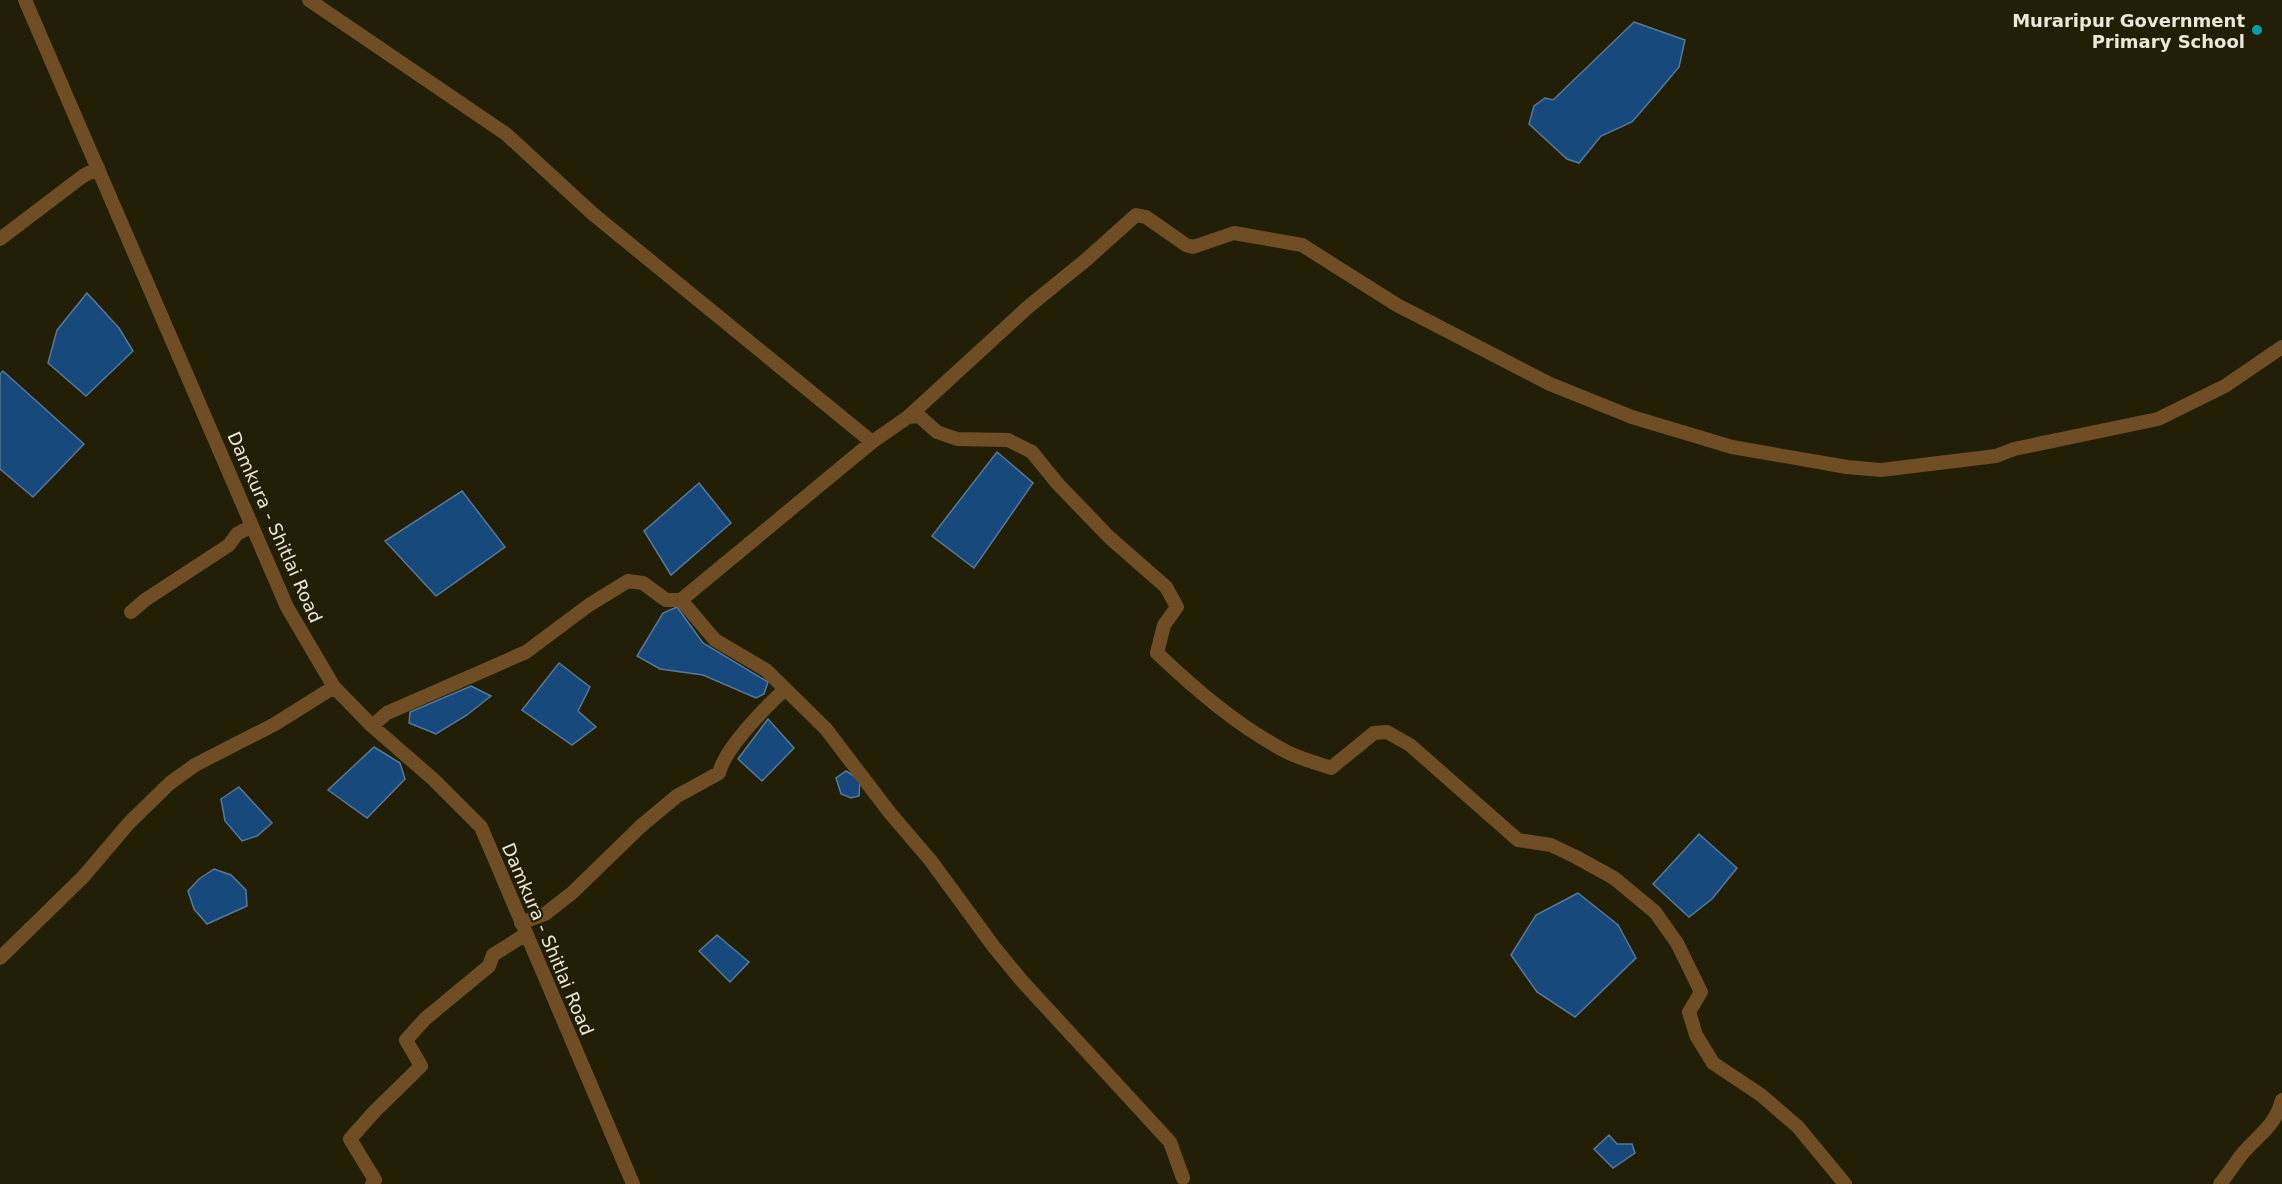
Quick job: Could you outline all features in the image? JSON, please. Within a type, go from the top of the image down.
[{"type":"street","name":"Damkura - Shitlai Road","points":[[25,0],[287,607],[334,687],[372,726],[433,779],[481,827],[633,1184]]},
{"type":"street","points":[[309,0],[506,134],[593,214],[872,442]]},
{"type":"street","points":[[0,239],[83,176],[98,168]]},
{"type":"street","points":[[372,726],[387,713],[526,652],[590,604],[628,581],[643,584],[666,600],[681,600],[872,442],[908,417],[1020,313],[1087,259],[1136,215],[1146,217],[1186,245],[1193,247],[1234,232],[1302,245],[1397,305],[1550,384],[1632,417],[1732,447],[1847,467],[1881,470],[1996,456],[2014,449],[2079,434],[2158,419],[2225,386],[2282,347]]},
{"type":"street","points":[[908,417],[919,416],[937,432],[957,440],[1008,440],[1032,452],[1057,483],[1109,537],[1166,586],[1177,607],[1164,626],[1157,653],[1214,703],[1255,734],[1289,753],[1331,768],[1374,733],[1387,732],[1410,745],[1518,840],[1551,845],[1614,878],[1654,912],[1677,943],[1701,992],[1689,1012],[1696,1035],[1713,1063],[1761,1095],[1798,1127],[1845,1184]]},
{"type":"street","points":[[131,612],[145,600],[229,545],[237,534],[252,526]]},
{"type":"street","points":[[681,600],[715,640],[766,670],[826,729],[890,813],[931,861],[1022,981],[1170,1142],[1184,1178]]},
{"type":"street","points":[[0,958],[83,877],[129,823],[170,783],[195,765],[275,724],[334,687]]},
{"type":"street","points":[[372,1184],[375,1180],[350,1139],[421,1066],[406,1041],[424,1019],[489,966],[493,955],[523,928],[572,893],[641,826],[677,796],[719,773],[722,762],[749,726],[785,689]]},
{"type":"street","points":[[2220,1184],[2244,1152],[2263,1135],[2278,1113],[2282,1100]]},
{"type":"water","points":[[1634,22],[1685,40],[1679,67],[1632,122],[1601,136],[1579,163],[1567,159],[1529,124],[1534,106],[1545,98],[1553,100]]},
{"type":"water","points":[[87,293],[119,328],[133,351],[86,396],[48,363],[57,330]]},
{"type":"water","points":[[3,371],[84,444],[33,497],[0,469],[0,374]]},
{"type":"water","points":[[997,452],[1033,483],[974,568],[932,536]]},
{"type":"water","points":[[699,483],[731,523],[671,575],[644,531]]},
{"type":"water","points":[[462,491],[505,547],[436,596],[385,541]]},
{"type":"water","points":[[677,607],[703,643],[768,682],[764,694],[756,698],[703,675],[660,669],[637,656],[663,613]]},
{"type":"water","points":[[559,663],[590,687],[578,711],[596,727],[572,745],[522,710]]},
{"type":"water","points":[[471,686],[491,696],[467,715],[436,734],[409,723],[410,712]]},
{"type":"water","points":[[768,719],[794,748],[762,781],[738,759]]},
{"type":"water","points":[[374,747],[400,763],[405,779],[367,818],[328,790]]},
{"type":"water","points":[[846,771],[860,780],[859,796],[851,798],[841,794],[836,778]]},
{"type":"water","points":[[239,787],[272,823],[257,836],[242,841],[225,821],[221,799]]},
{"type":"water","points":[[1699,834],[1737,868],[1712,899],[1689,917],[1653,884]]},
{"type":"water","points":[[214,869],[231,875],[246,890],[247,906],[207,924],[194,909],[188,891],[199,879]]},
{"type":"water","points":[[1578,893],[1618,925],[1636,958],[1575,1017],[1537,992],[1511,955],[1536,915]]},
{"type":"water","points":[[717,935],[749,962],[730,982],[699,951]]},
{"type":"water","points":[[1609,1135],[1617,1144],[1632,1144],[1635,1153],[1613,1168],[1594,1149]]},
{"type":"place","name":"Muraripur Government Primary School","points":[[2257,30]]}]
